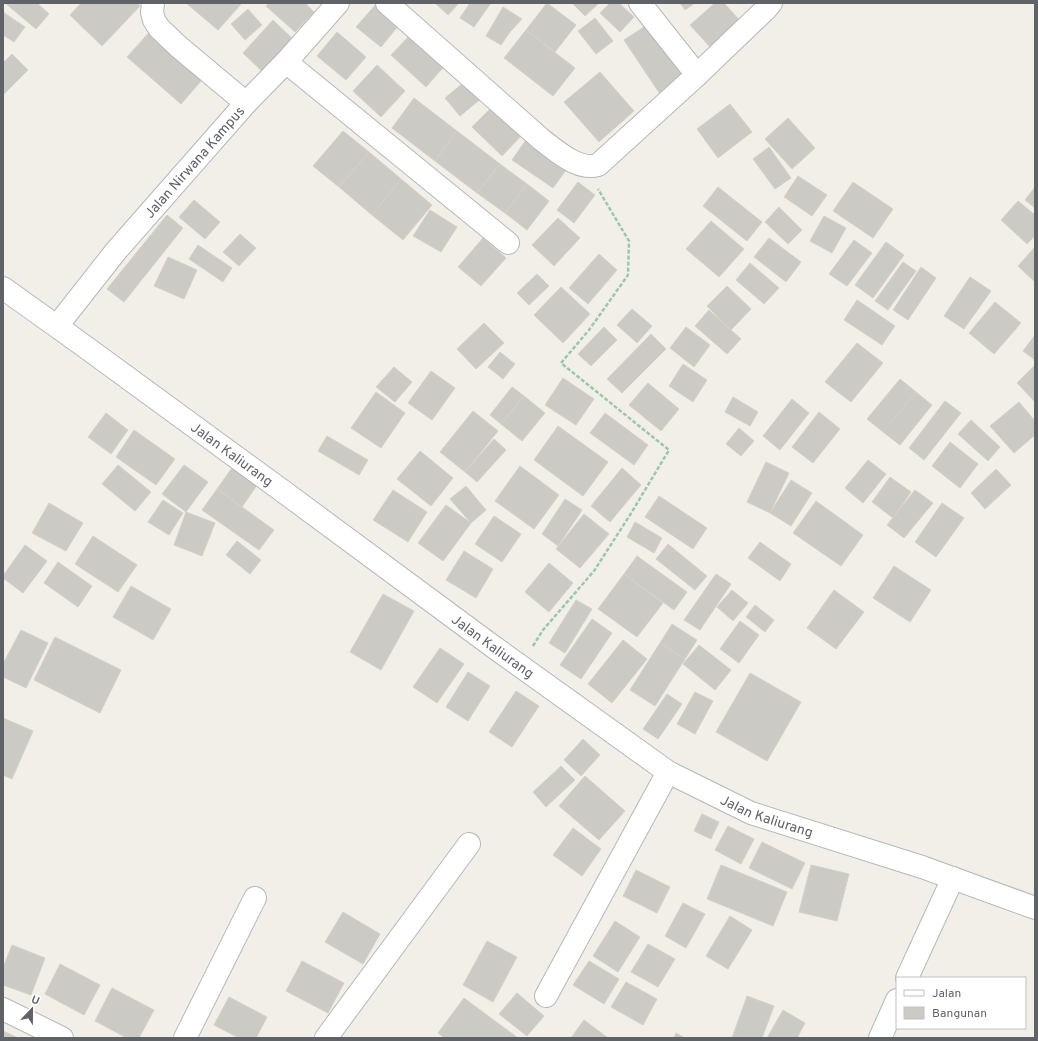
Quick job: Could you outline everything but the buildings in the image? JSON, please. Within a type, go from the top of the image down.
[{"type":"street","points":[[153,3],[152,12],[154,20],[159,28],[179,47],[246,103]]},
{"type":"street","name":"Jalan Nirwana Kampus","points":[[58,326],[116,251],[246,103],[286,62],[338,3]]},
{"type":"street","points":[[387,3],[542,140],[578,164],[593,167],[598,166],[697,75],[771,3]]},
{"type":"street","points":[[640,3],[697,75]]},
{"type":"street","points":[[286,62],[508,243]]},
{"type":"street","name":"Jalan Kaliurang","points":[[3,288],[58,326],[521,667],[668,772],[751,812],[953,878],[1035,908]]},
{"type":"street","points":[[546,996],[668,772]]},
{"type":"street","points":[[326,1038],[469,844]]},
{"type":"street","points":[[907,977],[953,878]]},
{"type":"street","points":[[185,1038],[255,898]]},
{"type":"street","points":[[880,1038],[896,1002]]},
{"type":"street","points":[[3,1009],[62,1038]]},
{"type":"path","points":[[521,667],[543,630],[594,571],[669,450],[561,363],[589,330],[628,275],[629,241],[584,166]]}]
